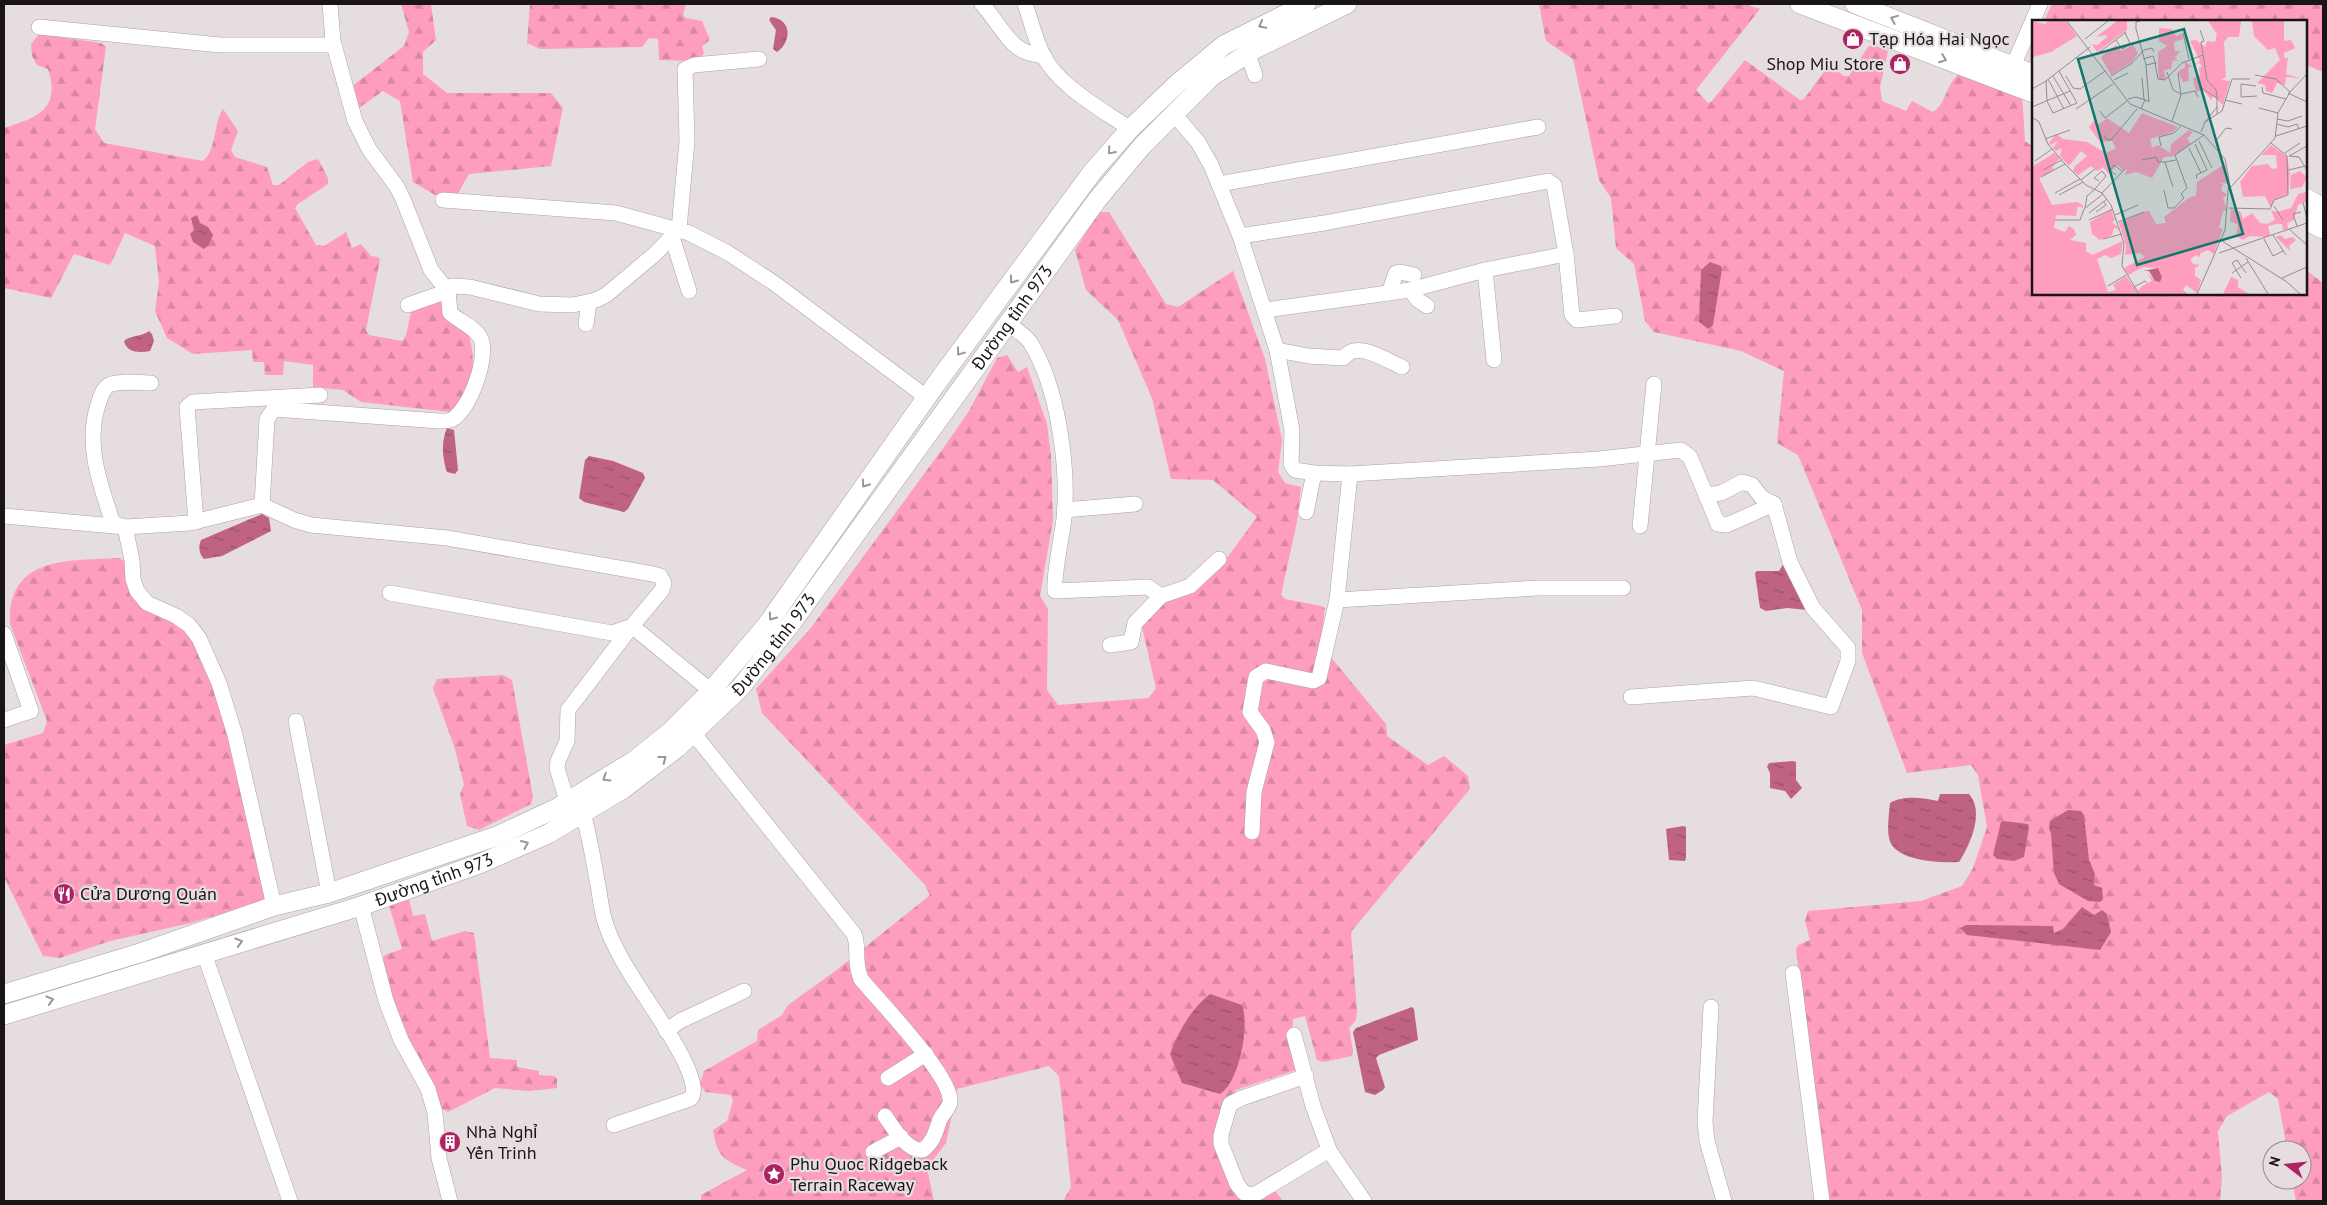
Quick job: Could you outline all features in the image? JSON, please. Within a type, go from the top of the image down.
[{"type":"main road","name":"Đường tỉnh 973","points":[[5,991],[140,953],[274,906],[329,893],[497,836],[568,801],[636,760],[670,732],[711,691],[766,626],[926,397],[990,313],[1093,171],[1130,129],[1178,83],[1224,46],[1280,9],[1306,4]]},
{"type":"main road","name":"Đường tỉnh 973","points":[[4,1015],[204,952],[361,906],[480,864],[548,834],[623,789],[694,734],[740,688],[793,621],[1097,200],[1142,146],[1212,76],[1301,25],[1347,4]]},
{"type":"main road","points":[[1800,4],[2020,74]]},
{"type":"main road","points":[[1855,4],[2020,74],[2032,92]]},
{"type":"main road","points":[[2307,191],[2323,192]]},
{"type":"main road","points":[[2307,199],[2323,208]]},
{"type":"main road","points":[[2307,221],[2323,229]]},
{"type":"main road","points":[[990,313],[1007,323]]},
{"type":"street","points":[[262,505],[267,418],[274,409],[439,421],[451,420],[460,413],[472,391],[483,351],[479,336],[470,326],[450,313],[448,291],[432,270],[397,187],[360,134],[334,45],[330,4]]},
{"type":"street","points":[[982,4],[994,17],[1012,43],[1023,51],[1044,56]]},
{"type":"street","points":[[1025,4],[1044,56],[1064,80],[1084,98],[1130,129]]},
{"type":"street","points":[[2035,20],[2040,4]]},
{"type":"street","points":[[39,27],[220,46],[334,45]]},
{"type":"street","points":[[2020,74],[2032,32]]},
{"type":"street","points":[[1248,54],[1255,75]]},
{"type":"street","points":[[689,291],[676,233],[687,141],[685,70],[694,64],[758,59]]},
{"type":"street","points":[[1173,113],[1198,142],[1219,184],[1240,236],[1277,350],[1292,430],[1291,464],[1299,472],[1350,474],[1647,455],[1681,450],[1690,457],[1718,524],[1722,526],[1774,504]]},
{"type":"street","points":[[1219,184],[1538,127]]},
{"type":"street","points":[[1240,236],[1324,223],[1548,181],[1554,185],[1566,254],[1572,315],[1575,318],[1615,316]]},
{"type":"street","points":[[443,200],[616,213],[659,226],[728,252],[774,282],[926,397]]},
{"type":"street","points":[[408,305],[448,291],[452,286],[462,286],[539,304],[573,305],[589,302],[606,295],[633,274],[676,233]]},
{"type":"street","points":[[1265,310],[1410,290],[1485,270],[1566,254]]},
{"type":"street","points":[[1485,270],[1494,360]]},
{"type":"street","points":[[1389,293],[1396,273],[1414,275]]},
{"type":"street","points":[[1410,290],[1418,300],[1427,306]]},
{"type":"street","points":[[586,324],[589,302]]},
{"type":"street","points":[[1007,323],[1029,341],[1052,394],[1062,448],[1064,510],[1055,591],[1148,587],[1161,596]]},
{"type":"street","points":[[1277,350],[1308,356],[1343,358],[1351,351],[1362,351],[1402,367]]},
{"type":"street","points":[[125,527],[113,523],[101,486],[92,447],[92,424],[102,392],[106,387],[117,383],[151,384]]},
{"type":"street","points":[[1640,526],[1654,384]]},
{"type":"street","points":[[196,522],[186,406],[193,402],[320,395]]},
{"type":"street","points":[[1306,512],[1314,473]]},
{"type":"street","points":[[1252,832],[1254,792],[1267,742],[1263,730],[1250,712],[1254,682],[1259,674],[1266,671],[1313,681],[1319,678],[1337,600],[1350,474]]},
{"type":"street","points":[[1631,697],[1754,688],[1831,707],[1848,661],[1848,648],[1813,608],[1790,562],[1774,504],[1762,498],[1752,485],[1742,482],[1721,493],[1706,495]]},
{"type":"street","points":[[1064,510],[1135,504]]},
{"type":"street","points":[[4,516],[125,527],[196,522],[262,505],[311,526],[447,538],[660,576],[664,582],[662,590],[568,710],[567,741],[557,768],[568,801]]},
{"type":"street","points":[[125,527],[132,560],[133,579],[137,591],[147,603],[176,616],[189,625],[199,638],[219,683],[235,735],[274,906]]},
{"type":"street","points":[[1110,645],[1131,642],[1135,623],[1161,596],[1190,586],[1219,559]]},
{"type":"street","points":[[1337,600],[1538,588],[1622,588]]},
{"type":"street","points":[[390,593],[612,633],[632,626]]},
{"type":"street","points":[[632,626],[711,691]]},
{"type":"street","points":[[4,634],[8,654],[31,711],[4,720]]},
{"type":"street","points":[[296,721],[329,893]]},
{"type":"street","points":[[694,734],[854,934],[857,945],[856,964],[861,979],[926,1054],[949,1095],[948,1107],[940,1118],[934,1139],[922,1150],[916,1150],[901,1137],[885,1116]]},
{"type":"street","points":[[583,813],[591,842],[606,924],[619,953],[689,1068],[694,1089],[693,1096],[614,1125]]},
{"type":"street","points":[[361,906],[386,1000],[402,1040],[428,1089],[434,1113],[439,1158],[450,1201]]},
{"type":"street","points":[[204,952],[290,1201]]},
{"type":"street","points":[[1793,973],[1822,1201]]},
{"type":"street","points":[[666,1030],[680,1021],[744,990]]},
{"type":"street","points":[[1710,1007],[1707,1141],[1724,1201]]},
{"type":"street","points":[[1294,1035],[1313,1106],[1329,1150],[1364,1201]]},
{"type":"street","points":[[888,1078],[926,1054]]},
{"type":"street","points":[[1306,1076],[1230,1104],[1221,1136],[1221,1144],[1237,1184],[1244,1193],[1254,1196],[1329,1150]]},
{"type":"street","points":[[873,1152],[901,1137]]},
{"type":"green space","points":[[401,4],[431,4],[436,40],[423,52],[423,74],[447,93],[551,93],[563,108],[551,166],[469,174],[458,193],[435,195],[413,182],[400,101],[383,91],[356,110],[351,87],[404,46],[409,32]]},
{"type":"green space","points":[[530,4],[686,4],[683,15],[686,18],[702,21],[710,40],[702,46],[704,54],[696,61],[659,60],[658,39],[649,38],[642,47],[540,49],[527,43]]},
{"type":"green space","points":[[1539,4],[1750,4],[1750,6],[1760,9],[1696,90],[1708,103],[1711,102],[1745,60],[1800,100],[1804,99],[1829,65],[1844,76],[1849,76],[1868,47],[1873,45],[1888,51],[1880,87],[1882,101],[1906,111],[1912,101],[1933,112],[1941,104],[1952,82],[1961,72],[2022,94],[2025,141],[2032,146],[2032,295],[2307,295],[2307,271],[2323,283],[2323,1201],[2296,1201],[2294,1190],[2312,1190],[2312,1140],[2285,1140],[2278,1099],[2269,1092],[2227,1116],[2218,1131],[2222,1177],[2220,1201],[1826,1201],[1796,950],[1798,945],[1810,940],[1805,921],[1808,911],[1921,901],[1962,886],[1973,868],[1987,827],[1978,775],[1971,765],[1907,773],[1862,653],[1862,610],[1798,455],[1777,443],[1784,371],[1741,351],[1654,332],[1645,321],[1634,264],[1616,248],[1611,198],[1599,180],[1573,59],[1546,41]]},
{"type":"green space","points":[[2052,4],[2323,4],[2323,72],[2307,65],[2307,20],[2044,20]]},
{"type":"green space","points":[[39,34],[101,43],[106,47],[95,129],[104,143],[203,161],[211,150],[223,109],[238,131],[231,150],[235,157],[267,167],[273,185],[279,185],[308,162],[318,159],[328,178],[328,184],[295,208],[316,245],[324,246],[346,232],[352,248],[361,244],[371,256],[378,257],[380,260],[366,330],[369,335],[402,341],[405,338],[414,306],[439,300],[445,304],[445,318],[468,333],[473,355],[471,376],[464,395],[458,404],[450,412],[361,402],[343,390],[313,387],[313,365],[284,361],[283,375],[265,375],[264,362],[253,362],[252,350],[193,354],[167,338],[155,311],[159,282],[155,246],[125,233],[110,265],[74,254],[51,298],[4,288],[4,128],[36,115],[48,103],[51,94],[51,83],[48,69],[37,65],[32,56],[31,44]]},
{"type":"green space","points":[[1099,212],[1109,212],[1166,304],[1178,307],[1233,271],[1265,359],[1282,440],[1278,472],[1285,483],[1301,487],[1297,522],[1281,595],[1285,599],[1325,608],[1320,651],[1329,655],[1386,724],[1387,736],[1428,765],[1444,756],[1468,776],[1470,789],[1351,932],[1357,1011],[1356,1020],[1349,1028],[1353,1051],[1352,1056],[1324,1062],[1317,1060],[1305,1016],[1293,1019],[1292,1035],[1299,1069],[1236,1090],[1226,1106],[1219,1135],[1239,1193],[1275,1191],[1283,1201],[1063,1201],[1071,1187],[1059,1076],[1049,1066],[957,1089],[946,1143],[927,1168],[934,1201],[701,1201],[701,1195],[747,1170],[727,1160],[719,1152],[713,1130],[727,1121],[733,1101],[731,1095],[705,1092],[700,1084],[704,1071],[757,1041],[758,1030],[782,1015],[788,1005],[838,969],[930,895],[925,885],[762,713],[756,689],[810,629],[944,447],[969,411],[997,358],[1007,355],[1018,372],[1027,367],[1047,424],[1051,456],[1053,520],[1040,596],[1048,609],[1047,690],[1058,705],[1149,698],[1156,688],[1142,627],[1145,615],[1221,566],[1257,517],[1213,480],[1171,479],[1152,398],[1118,320],[1086,290],[1075,250]]},
{"type":"green space","points":[[119,558],[125,562],[128,582],[196,640],[215,684],[266,892],[263,901],[191,923],[110,941],[60,958],[43,956],[4,877],[4,745],[43,733],[47,721],[10,624],[12,601],[19,585],[30,574],[45,566],[62,562]]},
{"type":"green space","points":[[503,675],[512,680],[533,797],[531,804],[479,830],[467,826],[460,794],[464,785],[455,749],[433,688],[437,679]]},
{"type":"green space","points":[[408,895],[413,916],[425,914],[432,941],[465,931],[474,933],[490,1058],[517,1060],[517,1067],[539,1071],[539,1075],[554,1076],[557,1079],[557,1088],[529,1091],[495,1088],[448,1112],[440,1108],[394,1007],[380,961],[385,955],[402,949],[388,902]]},
{"type":"water","points":[[771,17],[783,22],[788,32],[785,43],[777,52],[773,49],[776,30],[769,20]]},
{"type":"water","points":[[197,215],[200,223],[208,227],[213,235],[209,245],[204,249],[193,242],[190,234],[194,230],[191,218]]},
{"type":"water","points":[[1710,262],[1721,266],[1722,269],[1713,325],[1708,329],[1699,322],[1701,270]]},
{"type":"water","points":[[149,331],[154,341],[150,351],[134,351],[128,348],[124,341]]},
{"type":"water","points":[[447,428],[454,430],[458,470],[455,474],[447,472],[444,461],[443,444]]},
{"type":"water","points":[[589,456],[613,461],[643,473],[645,478],[628,509],[624,512],[584,502],[579,498],[585,460]]},
{"type":"water","points":[[262,514],[269,518],[271,531],[222,556],[204,559],[202,557],[200,550],[201,540]]},
{"type":"water","points":[[1784,563],[1808,610],[1787,608],[1766,611],[1760,608],[1755,573],[1757,571],[1779,571]]},
{"type":"water","points":[[1796,762],[1796,780],[1802,788],[1791,799],[1785,791],[1770,788],[1770,773],[1767,767],[1769,763]]},
{"type":"water","points":[[1940,794],[1969,794],[1974,801],[1976,819],[1974,828],[1959,862],[1930,861],[1909,856],[1893,846],[1889,838],[1890,803],[1907,798],[1938,801]]},
{"type":"water","points":[[2068,810],[2081,811],[2084,815],[2089,860],[2095,874],[2094,885],[2102,888],[2103,899],[2100,902],[2088,901],[2059,884],[2054,873],[2051,833],[2049,829],[2050,821]]},
{"type":"water","points":[[2001,822],[2028,824],[2024,857],[2014,861],[1997,859],[1993,855]]},
{"type":"water","points":[[1686,827],[1685,861],[1669,860],[1666,829]]},
{"type":"water","points":[[2082,907],[2094,915],[2102,910],[2107,914],[2111,932],[2100,950],[1967,935],[1960,928],[1966,925],[2053,926],[2054,933],[2063,929]]},
{"type":"water","points":[[1210,994],[1242,1005],[1244,1014],[1244,1039],[1241,1053],[1233,1078],[1227,1088],[1220,1094],[1182,1083],[1170,1054],[1186,1021]]},
{"type":"water","points":[[1412,1007],[1414,1009],[1418,1040],[1379,1055],[1376,1058],[1385,1087],[1375,1095],[1365,1092],[1353,1032],[1356,1028]]},
{"type":"place","name":"Tạp Hóa Hai Ngọc","points":[[1853,39]]},
{"type":"place","name":"Shop Miu Store","points":[[1900,64]]},
{"type":"place","name":"Cửa Dương Quán","points":[[64,894]]},
{"type":"place","name":"Nhà Nghỉ Yến Trinh","points":[[450,1142]]},
{"type":"place","name":"Phu Quoc Ridgeback Terrain Raceway","points":[[774,1174]]}]
